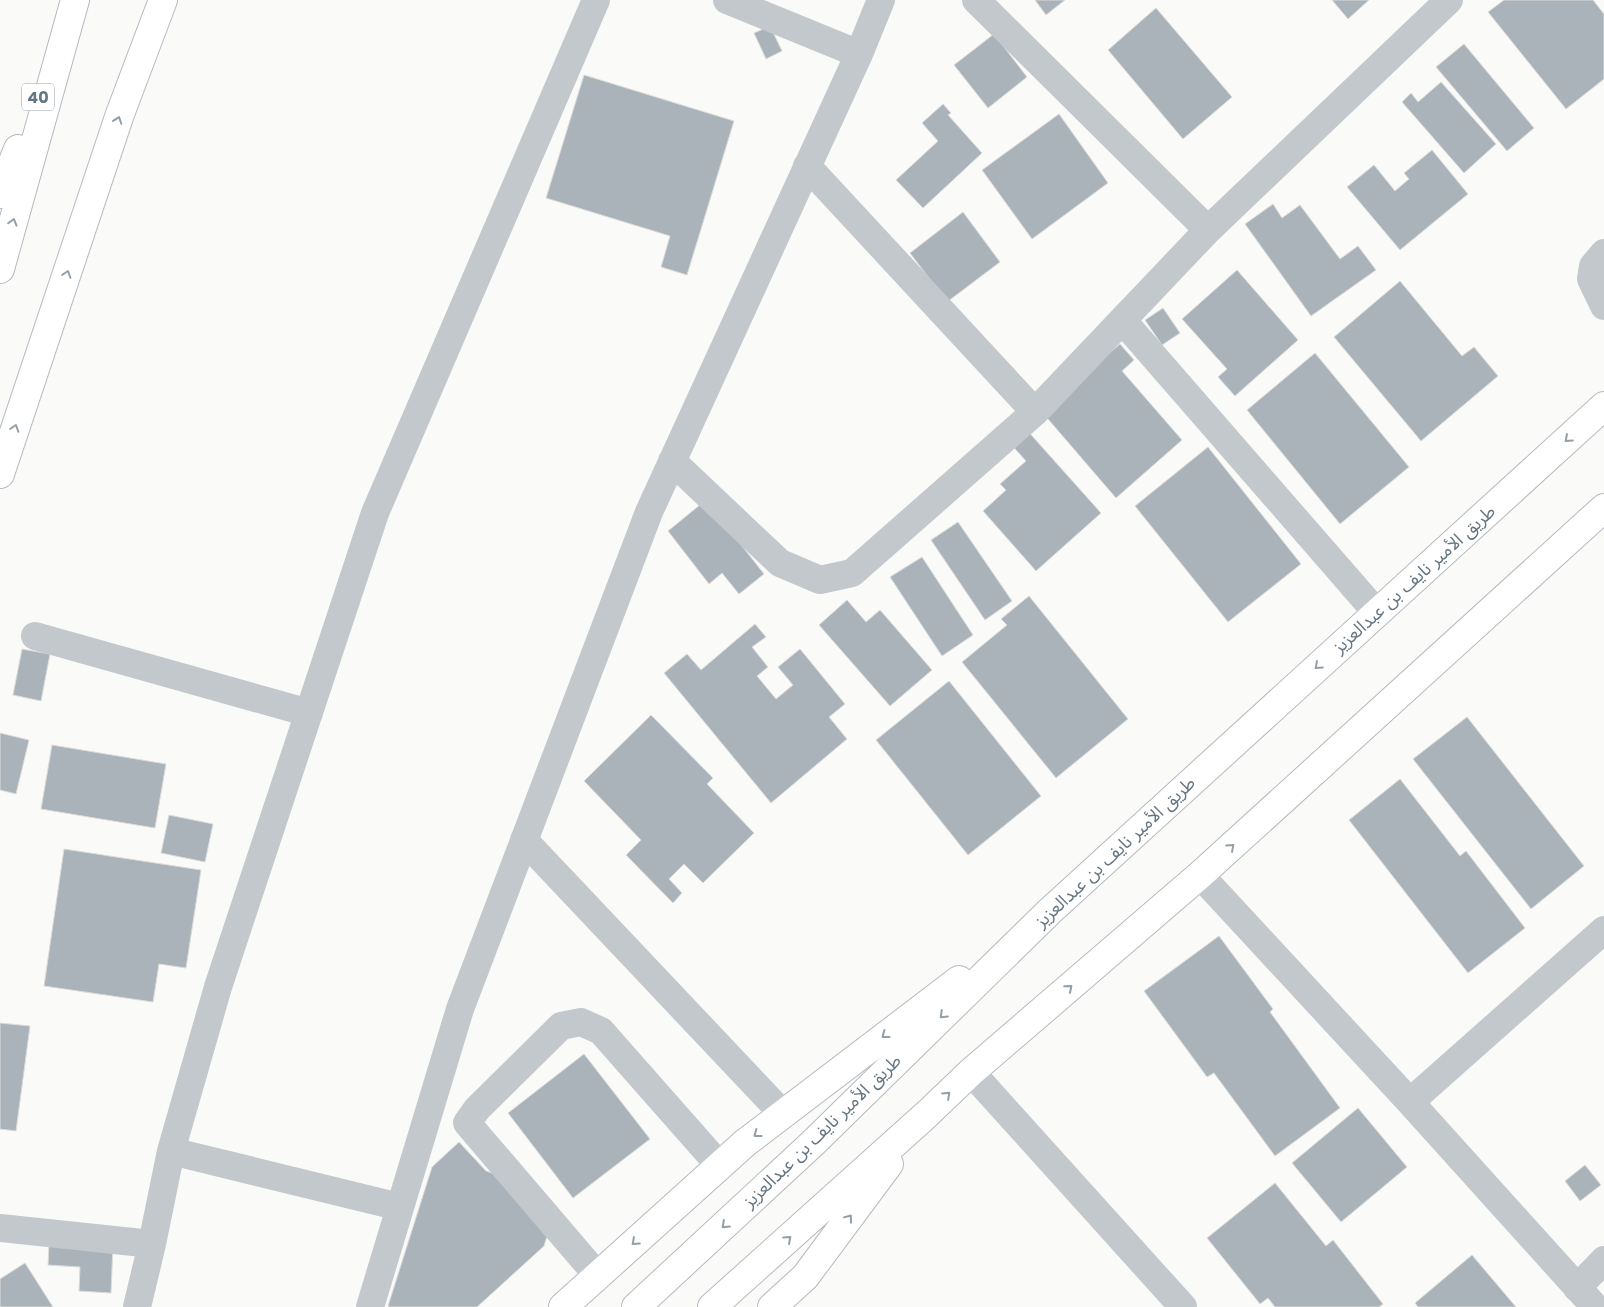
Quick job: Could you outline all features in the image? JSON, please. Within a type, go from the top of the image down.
[{"type":"main road","points":[[0,269],[75,0]]},
{"type":"main road","name":"40","points":[[0,194],[75,0]]},
{"type":"main road","points":[[0,474],[120,114],[163,0]]},
{"type":"main road","name":"طريق الأمير نايف بن عبدالعزيز","points":[[636,1307],[813,1143],[1050,911],[1604,406]]},
{"type":"main road","points":[[712,1307],[926,1115],[971,1072],[1200,876],[1604,508]]},
{"type":"main road","points":[[564,1307],[745,1143],[1050,911]]},
{"type":"main road","points":[[778,1305],[805,1277],[926,1115]]},
{"type":"street","points":[[137,1307],[171,1151],[218,987],[375,513],[596,0]]},
{"type":"street","points":[[727,0],[859,54]]},
{"type":"street","points":[[370,1307],[460,1009],[649,512],[859,54],[881,0]]},
{"type":"street","points":[[976,0],[1208,230]]},
{"type":"street","points":[[672,461],[780,563],[820,580],[852,573],[1035,412],[1208,230],[1449,0]]},
{"type":"street","points":[[807,166],[1035,412]]},
{"type":"street","points":[[1604,253],[1593,266],[1591,279],[1604,306]]},
{"type":"street","points":[[1123,321],[1377,613]]},
{"type":"street","points":[[35,636],[309,713]]},
{"type":"street","points":[[524,840],[783,1114]]},
{"type":"street","points":[[1200,876],[1410,1102],[1586,1297],[1604,1260]]},
{"type":"street","points":[[1410,1102],[1604,930]]},
{"type":"street","points":[[598,1276],[468,1123],[477,1109],[560,1026],[581,1022],[601,1031],[720,1166]]},
{"type":"street","points":[[971,1072],[1183,1307]]},
{"type":"street","points":[[171,1151],[400,1207]]},
{"type":"street","points":[[0,1228],[152,1244]]},
{"type":"building","points":[[1035,0],[1065,0],[1046,15]]},
{"type":"building","points":[[1332,0],[1369,0],[1348,19]]},
{"type":"building","points":[[1504,0],[1593,0],[1604,14],[1604,79],[1566,109],[1488,12]]},
{"type":"building","points":[[1156,8],[1232,97],[1183,139],[1108,50]]},
{"type":"building","points":[[770,26],[782,51],[766,59],[754,33]]},
{"type":"building","points":[[994,34],[1027,77],[988,108],[954,65]]},
{"type":"building","points":[[1464,44],[1534,128],[1507,151],[1436,67]]},
{"type":"building","points":[[584,75],[734,121],[687,275],[661,267],[670,236],[546,198]]},
{"type":"building","points":[[1441,82],[1496,144],[1464,173],[1402,102],[1411,93],[1418,102]]},
{"type":"building","points":[[943,104],[951,113],[948,115],[982,153],[923,208],[896,180],[938,141],[922,123]]},
{"type":"building","points":[[1059,114],[1108,183],[1032,239],[982,170]]},
{"type":"building","points":[[1432,150],[1468,194],[1400,250],[1347,187],[1374,165],[1395,191],[1409,179],[1404,173]]},
{"type":"building","points":[[1273,204],[1282,218],[1300,205],[1340,259],[1358,246],[1376,270],[1311,316],[1245,224]]},
{"type":"building","points":[[963,212],[1000,262],[947,302],[910,253]]},
{"type":"building","points":[[1237,270],[1298,340],[1235,396],[1218,377],[1227,369],[1182,319]]},
{"type":"building","points":[[1400,281],[1462,356],[1474,347],[1498,376],[1421,441],[1334,337]]},
{"type":"building","points":[[1163,308],[1180,333],[1162,345],[1145,320]]},
{"type":"building","points":[[1120,344],[1134,360],[1122,371],[1182,440],[1116,498],[1042,412]]},
{"type":"building","points":[[1315,353],[1409,467],[1340,524],[1247,410]]},
{"type":"building","points":[[1025,428],[1101,513],[1036,571],[983,511],[1006,490],[1000,484],[1026,461],[1009,442]]},
{"type":"building","points":[[1208,447],[1301,564],[1228,622],[1135,506]]},
{"type":"building","points":[[706,500],[764,574],[739,594],[722,573],[709,584],[668,531]]},
{"type":"building","points":[[958,522],[1012,601],[985,620],[931,540]]},
{"type":"building","points":[[922,557],[973,635],[942,656],[890,577]]},
{"type":"building","points":[[1029,596],[1128,719],[1056,778],[962,662],[1007,625],[1001,619]]},
{"type":"building","points":[[847,600],[866,622],[880,610],[932,670],[890,706],[819,625]]},
{"type":"building","points":[[755,624],[766,637],[752,647],[768,667],[757,676],[776,699],[793,685],[778,667],[800,649],[845,704],[829,717],[847,739],[771,803],[664,673],[687,654],[701,670]]},
{"type":"building","points":[[22,649],[50,654],[41,701],[13,695]]},
{"type":"building","points":[[949,681],[1041,796],[968,855],[876,740]]},
{"type":"building","points":[[651,715],[713,778],[707,784],[754,833],[703,883],[684,864],[669,879],[682,893],[673,903],[626,855],[641,840],[584,781]]},
{"type":"building","points":[[1467,717],[1584,866],[1531,909],[1413,759]]},
{"type":"building","points":[[0,733],[29,740],[16,794],[0,790]]},
{"type":"building","points":[[52,745],[166,764],[155,828],[41,809]]},
{"type":"building","points":[[1400,779],[1460,856],[1466,851],[1525,928],[1468,973],[1349,820]]},
{"type":"building","points":[[169,815],[213,824],[205,862],[161,853]]},
{"type":"building","points":[[64,849],[201,870],[186,968],[159,964],[153,1002],[44,986]]},
{"type":"building","points":[[1219,936],[1273,1009],[1270,1012],[1340,1108],[1275,1156],[1214,1073],[1207,1077],[1144,991]]},
{"type":"building","points":[[0,1023],[30,1026],[16,1131],[0,1129]]},
{"type":"building","points":[[584,1054],[650,1139],[573,1198],[508,1113]]},
{"type":"building","points":[[1358,1108],[1407,1167],[1341,1222],[1292,1163]]},
{"type":"building","points":[[459,1142],[486,1171],[498,1175],[549,1230],[544,1246],[477,1307],[389,1307],[432,1167]]},
{"type":"building","points":[[1585,1165],[1601,1185],[1580,1201],[1565,1181]]},
{"type":"building","points":[[1275,1183],[1326,1246],[1333,1240],[1383,1304],[1379,1307],[1275,1307],[1268,1298],[1260,1304],[1207,1238]]},
{"type":"building","points":[[49,1243],[113,1245],[111,1293],[79,1291],[80,1267],[48,1265]]},
{"type":"building","points":[[1472,1255],[1516,1307],[1418,1307],[1415,1303]]},
{"type":"building","points":[[25,1263],[53,1307],[0,1307],[0,1279]]}]
